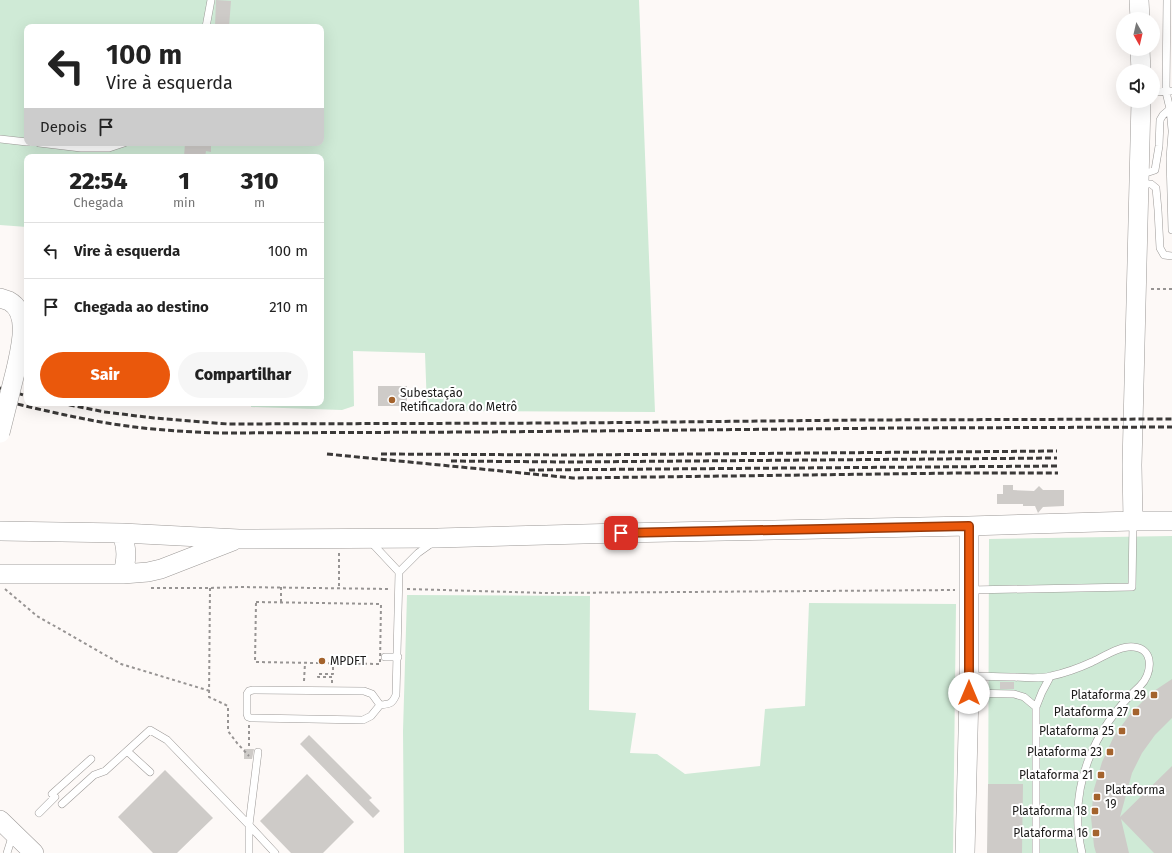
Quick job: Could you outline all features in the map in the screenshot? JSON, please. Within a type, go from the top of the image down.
[{"type":"street","points":[[1139,0],[1140,12]]},
{"type":"street","points":[[1133,521],[1132,465],[1141,108]]},
{"type":"street","points":[[0,298],[9,301],[16,308],[22,318],[23,333],[22,344],[0,433]]},
{"type":"street","points":[[0,531],[122,533],[239,538],[438,538],[637,532],[1172,521]]},
{"type":"street","points":[[965,853],[969,685],[969,526]]},
{"type":"street","points":[[122,533],[126,546],[127,559],[123,574]]},
{"type":"street","points":[[0,580],[148,572],[160,569],[239,538]]},
{"type":"street","points":[[7,826],[34,853]]},
{"type":"lane","points":[[207,24],[211,0]]},
{"type":"lane","points":[[1169,2],[1169,91],[1172,130]]},
{"type":"lane","points":[[1139,179],[1155,170],[1159,146],[1160,120],[1170,109]]},
{"type":"lane","points":[[1172,133],[1170,158],[1172,230]]},
{"type":"lane","points":[[0,139],[24,142]]},
{"type":"lane","points":[[64,146],[81,148],[109,148],[115,146]]},
{"type":"lane","points":[[1139,179],[1156,188],[1160,248],[1164,255],[1172,256]]},
{"type":"lane","points":[[969,590],[1132,587],[1133,521]]},
{"type":"lane","points":[[367,538],[400,572]]},
{"type":"lane","points":[[380,705],[372,694],[364,691],[253,690],[249,691],[247,694],[246,714],[251,718],[363,720],[371,716],[380,705],[389,704],[394,701],[396,695],[398,657],[400,572],[418,553],[438,538]]},
{"type":"lane","points":[[969,685],[1050,677],[1133,646],[1142,648],[1148,654],[1150,660],[1149,674],[1145,682],[1130,695],[1107,724],[1097,739],[1090,754],[1080,788],[1078,807],[1080,844],[1082,853]]},
{"type":"lane","points":[[385,657],[398,657]]},
{"type":"lane","points":[[1036,853],[1036,707],[1050,677]]},
{"type":"lane","points":[[969,685],[1024,697],[1036,707]]},
{"type":"lane","points":[[62,804],[94,775],[105,771],[150,730],[167,740],[250,825],[275,853]]},
{"type":"lane","points":[[127,751],[150,772]]},
{"type":"lane","points":[[249,853],[250,825],[258,752]]},
{"type":"lane","points":[[39,813],[53,796],[91,759]]},
{"type":"lane","points":[[7,826],[7,853]]},
{"type":"path","points":[[1136,289],[1172,289]]},
{"type":"path","points":[[339,538],[339,588]]},
{"type":"path","points":[[0,580],[37,616],[121,664],[210,691]]},
{"type":"path","points":[[148,588],[281,587],[546,593],[969,590]]},
{"type":"path","points":[[281,587],[281,602]]},
{"type":"path","points":[[210,588],[209,697],[228,706],[228,731],[236,743],[250,757],[249,725],[251,718]]},
{"type":"path","points":[[256,602],[281,602],[381,604],[380,664],[255,662],[256,602]]},
{"type":"path","points":[[304,680],[305,663]]},
{"type":"path","points":[[332,690],[332,677],[318,677],[318,674],[333,674],[333,663]]},
{"type":"green space","points":[[0,0],[639,0],[655,412],[444,411],[427,408],[425,353],[353,351],[354,406],[342,410],[251,407],[324,406],[324,154],[24,154],[24,227],[0,225]]},
{"type":"green space","points":[[1172,536],[1172,853],[988,853],[989,539]]},
{"type":"green space","points":[[407,595],[590,596],[589,710],[636,713],[630,753],[657,754],[685,774],[760,766],[765,709],[805,706],[809,603],[956,604],[953,853],[404,853],[403,731]]},
{"type":"building","points":[[216,0],[231,1],[229,24],[215,24]]},
{"type":"building","points":[[185,146],[211,146],[211,152],[206,151],[206,154],[184,154]]},
{"type":"building","name":"Subestação Retificadora do Metrô","points":[[378,386],[407,386],[407,406],[378,406]]},
{"type":"building","points":[[1003,485],[1013,485],[1013,490],[1034,491],[1039,486],[1043,490],[1064,490],[1064,506],[1043,507],[1038,513],[1035,506],[1023,506],[1023,504],[997,504],[997,494],[1003,494]]},
{"type":"building","points":[[1172,679],[1172,718],[1155,735],[1142,753],[1132,773],[1120,817],[1172,766],[1172,853],[1154,853],[1121,819],[1129,853],[1096,853],[1091,817],[1094,789],[1102,762],[1114,736],[1131,713],[1151,693]]},
{"type":"building","points":[[1000,682],[1014,682],[1014,689],[1000,689]]},
{"type":"building","points":[[309,735],[372,798],[369,800],[380,811],[373,818],[300,744]]},
{"type":"building","points":[[244,749],[254,749],[252,759],[244,759]]},
{"type":"building","points":[[165,770],[213,818],[177,853],[153,853],[118,817]]},
{"type":"building","points":[[307,774],[354,822],[323,853],[291,853],[260,821]]},
{"type":"building","points":[[988,784],[1023,784],[1022,853],[987,853]]},
{"type":"railway","points":[[0,388],[24,395]]},
{"type":"railway","points":[[0,400],[24,406]]},
{"type":"railway","points":[[25,406],[88,420],[131,427],[222,433],[1172,427]]},
{"type":"railway","points":[[75,406],[105,412],[154,418],[228,424],[1172,419]]},
{"type":"railway","points":[[381,454],[573,455],[1057,451]]},
{"type":"railway","points":[[327,454],[573,478],[1058,473]]},
{"type":"railway","points":[[451,461],[568,462],[1057,458]]},
{"type":"railway","points":[[529,470],[1057,466]]},
{"type":"place","name":"Subestação Retificadora do Metrô","points":[[392,400]]},
{"type":"place","name":"MPDFT","points":[[322,661]]},
{"type":"place","name":"Plataforma 29","points":[[1154,695]]},
{"type":"place","name":"Plataforma 27","points":[[1136,712]]},
{"type":"place","name":"Plataforma 25","points":[[1122,731]]},
{"type":"place","name":"Plataforma 23","points":[[1110,752]]},
{"type":"place","name":"Plataforma 21","points":[[1101,775]]},
{"type":"place","name":"Plataforma 19","points":[[1097,797]]},
{"type":"place","name":"Plataforma 18","points":[[1095,811]]},
{"type":"place","name":"Plataforma 16","points":[[1096,833]]},
{"type":"route","points":[[621,533],[969,526],[969,693]]}]
